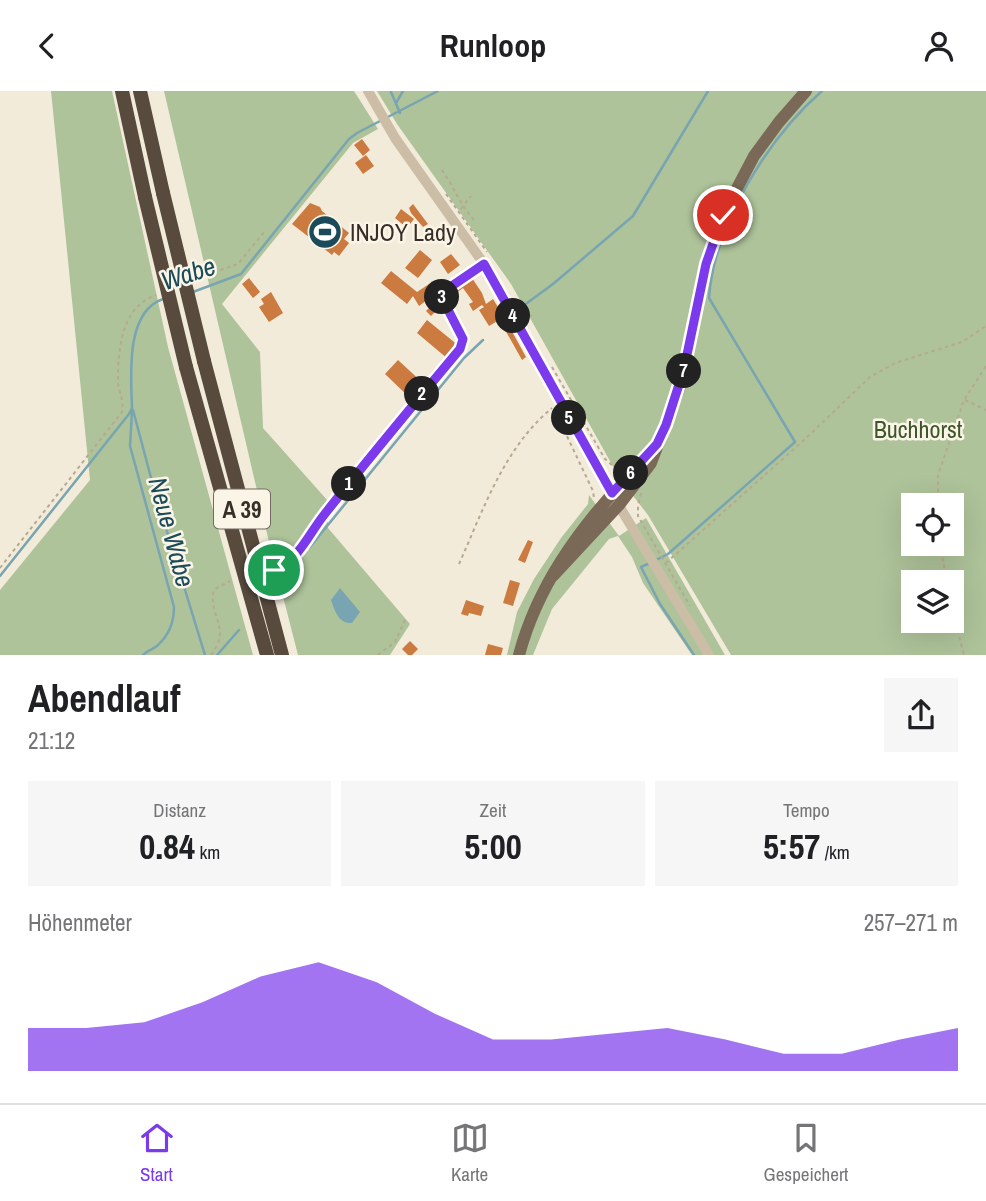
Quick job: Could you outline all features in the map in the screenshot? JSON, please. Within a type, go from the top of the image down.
[{"type":"highway","name":"A 39","points":[[122,91],[186,367],[267,655]]},
{"type":"highway","name":"A 39","points":[[141,91],[204,362],[282,655]]},
{"type":"main road","points":[[519,655],[532,613],[575,538],[657,444],[679,389],[706,264],[723,215],[754,156],[806,91]]},
{"type":"main road","points":[[553,576],[619,505],[626,479]]},
{"type":"street","points":[[368,91],[396,138],[484,264],[612,493],[709,655]]},
{"type":"street","points":[[359,470],[462,345],[463,339],[440,294],[484,264]]},
{"type":"path","points":[[442,170],[463,206],[476,222]]},
{"type":"path","points":[[463,206],[471,196]]},
{"type":"path","points":[[666,563],[803,441],[870,377],[889,366],[962,342],[986,325]]},
{"type":"path","points":[[938,493],[938,475],[964,400],[986,366]]},
{"type":"path","points":[[964,400],[986,410]]},
{"type":"path","points":[[459,564],[502,468],[535,422],[553,408],[593,491]]},
{"type":"path","points":[[0,568],[122,412]]},
{"type":"path","points":[[274,570],[286,565],[293,558],[359,470]]},
{"type":"path","points":[[626,479],[641,493],[638,516],[693,610]]},
{"type":"path","points":[[211,655],[219,643],[221,633],[213,594],[215,589],[230,581]]},
{"type":"path","points":[[378,655],[395,642],[406,618]]},
{"type":"path","points":[[958,633],[964,655]]},
{"type":"green space","points":[[51,91],[112,91],[168,347],[253,655],[0,655],[0,590],[90,480]]},
{"type":"green space","points":[[164,91],[354,91],[378,129],[353,143],[222,304],[260,352],[263,428],[328,501],[328,528],[410,624],[390,655],[298,655]]},
{"type":"green space","name":"Buchhorst","points":[[377,91],[986,91],[986,655],[731,655],[648,515],[620,479],[511,284],[397,124]]},
{"type":"green space","points":[[589,495],[619,536],[646,518],[725,655],[692,655],[643,583],[632,557],[618,536],[609,539],[552,609],[533,655],[507,655],[517,612],[534,579],[588,504]]},
{"type":"water","points":[[340,588],[360,612],[352,623],[341,619],[331,600]]},
{"type":"building","points":[[362,139],[370,150],[363,156],[354,145]]},
{"type":"building","points":[[366,155],[374,166],[363,174],[355,163]]},
{"type":"building","name":"INJOY Lady","points":[[310,203],[320,207],[349,233],[344,239],[349,243],[339,256],[334,252],[332,255],[292,224]]},
{"type":"building","points":[[413,204],[428,224],[423,227],[411,213],[409,208]]},
{"type":"building","points":[[401,209],[414,219],[407,228],[395,218]]},
{"type":"building","points":[[420,250],[432,260],[418,278],[405,268]]},
{"type":"building","points":[[451,254],[460,265],[448,274],[440,262]]},
{"type":"building","points":[[391,271],[417,292],[432,282],[438,292],[419,306],[413,296],[407,304],[381,283]]},
{"type":"building","points":[[249,278],[260,292],[253,298],[242,284]]},
{"type":"building","points":[[472,278],[486,304],[493,299],[504,317],[489,326],[479,310],[484,307],[482,305],[473,311],[469,304],[473,302],[463,288],[451,299],[447,299],[449,294]]},
{"type":"building","points":[[271,292],[283,313],[269,322],[259,307],[264,304],[261,299]]},
{"type":"building","points":[[434,303],[439,308],[431,316],[426,311]]},
{"type":"building","points":[[427,320],[459,346],[448,359],[417,333]]},
{"type":"building","points":[[509,326],[526,357],[522,360],[504,328]]},
{"type":"building","points":[[398,360],[424,384],[410,398],[385,374]]},
{"type":"building","points":[[528,540],[533,542],[525,563],[518,560]]},
{"type":"building","points":[[510,580],[520,583],[513,606],[503,603]]},
{"type":"building","points":[[466,600],[484,606],[481,616],[461,614]]},
{"type":"building","points":[[410,641],[418,649],[408,655],[402,649]]},
{"type":"building","points":[[488,644],[503,648],[501,655],[485,655]]},
{"type":"waterway","points":[[396,103],[403,91]]},
{"type":"waterway","name":"Wabe","points":[[193,292],[241,274],[349,139],[438,91]]},
{"type":"waterway","points":[[523,306],[633,216],[708,91]]},
{"type":"waterway","points":[[656,560],[668,554],[795,442],[709,298],[721,241],[747,185],[782,133],[822,91]]},
{"type":"waterway","points":[[391,92],[400,113]]},
{"type":"waterway","name":"Wabe","points":[[0,576],[129,414],[132,408],[131,363],[136,331],[151,306],[163,299]]},
{"type":"waterway","points":[[310,547],[464,358],[483,340]]},
{"type":"waterway","points":[[133,410],[154,489],[205,655]]},
{"type":"waterway","name":"Neue Wabe","points":[[132,411],[130,446],[174,607],[172,623],[165,637],[143,655]]},
{"type":"waterway","points":[[650,563],[641,567],[660,604],[694,655]]},
{"type":"waterway","points":[[217,655],[239,630]]},
{"type":"place","name":"INJOY Lady","points":[[325,232]]},
{"type":"route","points":[[274,570],[286,565],[299,551],[359,470],[460,349],[463,339],[440,294],[484,264],[612,493],[657,444],[666,425],[684,369],[706,264],[723,215]]}]
